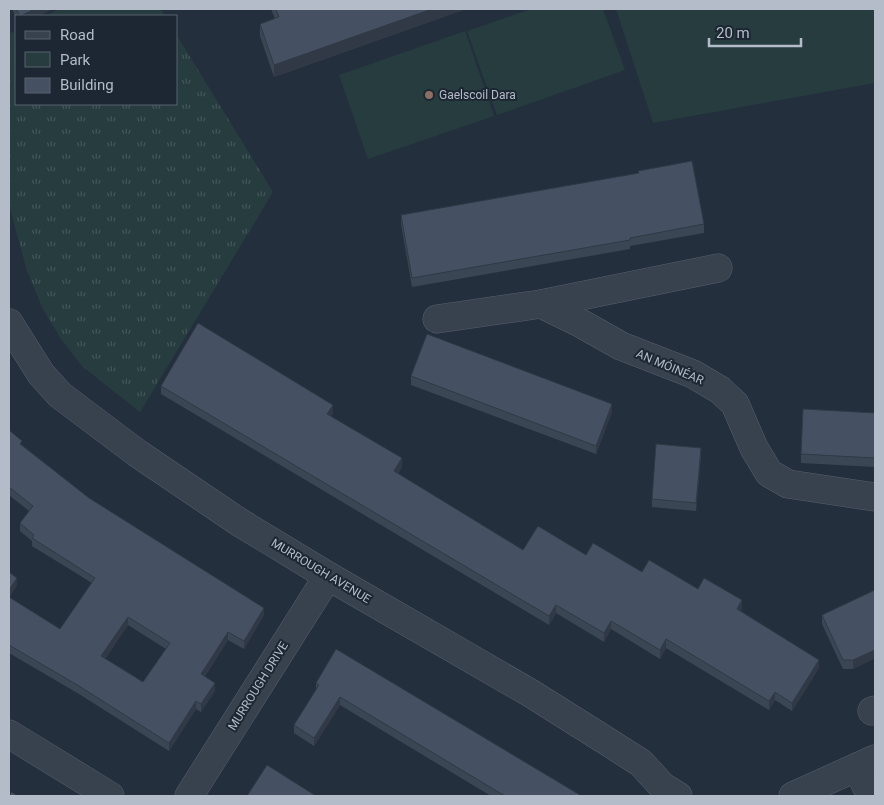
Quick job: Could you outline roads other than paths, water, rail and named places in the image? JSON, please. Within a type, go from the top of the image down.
[{"type":"street","points":[[437,319],[541,304],[718,268]]},
{"type":"street","name":"AN MÓINÉAR","points":[[541,304],[621,346],[693,374],[720,390],[735,404],[754,448],[769,473],[788,484],[875,497]]},
{"type":"street","name":"MURROUGH AVENUE","points":[[9,324],[41,374],[64,399],[141,456],[240,522],[328,576],[532,694],[642,763],[668,793]]},
{"type":"street","name":"MURROUGH DRIVE","points":[[189,796],[328,576]]},
{"type":"street","points":[[9,734],[110,796]]},
{"type":"street","points":[[793,796],[866,763],[871,796]]},
{"type":"place","name":"Gaelscoil Dara","points":[[429,95]]}]
